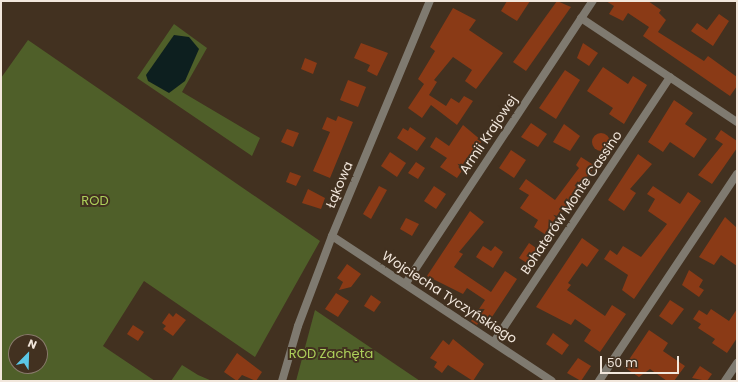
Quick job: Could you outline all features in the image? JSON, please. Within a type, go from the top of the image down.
[{"type":"street","name":"Łąkowa","points":[[282,381],[298,326],[332,236],[430,1]]},
{"type":"street","name":"Armii Krajowej","points":[[406,283],[593,1]]},
{"type":"street","points":[[581,18],[737,122]]},
{"type":"street","name":"Bohaterów Monte Cassino","points":[[494,342],[670,77]]},
{"type":"street","points":[[599,381],[737,174]]},
{"type":"street","name":"Wojciecha Tyczyńskiego","points":[[332,236],[406,283],[552,381]]},
{"type":"street","points":[[725,381],[737,363]]},
{"type":"green space","points":[[174,24],[207,48],[182,92],[260,138],[252,156],[137,78]]},
{"type":"green space","name":"ROD","points":[[28,40],[320,241],[255,357],[144,281],[103,346],[155,381],[1,381],[1,78]]},
{"type":"green space","name":"ROD Zachęta","points":[[315,310],[420,381],[296,381]]},
{"type":"green space","points":[[182,365],[198,375],[212,381],[171,381]]},
{"type":"shaded area","points":[[174,35],[189,37],[199,49],[185,81],[169,93],[148,81],[146,75]]},
{"type":"building","points":[[507,1],[530,1],[517,21],[501,11]]},
{"type":"building","points":[[557,1],[571,7],[526,71],[513,62]]},
{"type":"building","points":[[606,1],[648,1],[661,10],[659,13],[666,20],[658,32],[704,61],[708,56],[737,77],[737,86],[730,96],[643,36],[649,27],[628,13],[623,21],[609,14],[614,6]]},
{"type":"building","points":[[453,8],[476,20],[469,30],[503,53],[476,89],[465,81],[472,70],[453,57],[434,80],[437,82],[429,95],[446,106],[451,98],[459,103],[464,96],[473,101],[457,125],[431,105],[422,118],[408,108],[424,84],[418,79],[435,51],[430,47]]},
{"type":"building","points":[[719,14],[729,21],[713,46],[691,31],[697,23],[707,30]]},
{"type":"building","points":[[361,43],[388,53],[377,76],[367,71],[370,65],[354,58]]},
{"type":"building","points":[[583,43],[598,53],[589,66],[577,58]]},
{"type":"building","points":[[305,58],[317,63],[313,74],[301,69]]},
{"type":"building","points":[[603,67],[628,84],[633,76],[647,85],[624,124],[609,114],[613,108],[587,91]]},
{"type":"building","points":[[565,70],[580,80],[556,119],[539,108]]},
{"type":"building","points":[[348,80],[366,87],[358,107],[340,100]]},
{"type":"building","points":[[674,100],[693,113],[685,124],[707,139],[694,158],[670,142],[663,152],[648,142]]},
{"type":"building","points":[[338,116],[353,122],[330,178],[313,171],[330,132],[322,129],[327,117],[336,121]]},
{"type":"building","points":[[531,123],[547,134],[538,147],[521,137]]},
{"type":"building","points":[[564,124],[580,136],[570,151],[553,142]]},
{"type":"building","points":[[463,125],[482,141],[457,178],[440,167],[447,158],[430,147],[436,137],[449,146]]},
{"type":"building","points":[[410,127],[426,138],[417,151],[397,138],[403,128],[408,131]]},
{"type":"building","points":[[287,129],[299,133],[293,147],[281,142]]},
{"type":"building","points":[[721,130],[737,141],[737,148],[712,184],[698,175],[723,144],[715,139]]},
{"type":"building","points":[[601,133],[607,136],[610,142],[607,148],[601,151],[595,148],[592,142],[595,136]]},
{"type":"building","points":[[511,150],[526,160],[514,178],[499,168]]},
{"type":"building","points":[[390,152],[406,163],[397,177],[381,166]]},
{"type":"building","points":[[638,154],[652,164],[630,189],[636,193],[624,211],[608,200]]},
{"type":"building","points":[[581,157],[595,166],[546,235],[534,227],[538,220],[520,208],[529,195],[519,189],[526,179],[555,200],[579,168],[576,165]]},
{"type":"building","points":[[416,162],[425,168],[418,179],[408,173]]},
{"type":"building","points":[[290,172],[301,176],[296,186],[286,182]]},
{"type":"building","points":[[379,186],[387,190],[371,219],[363,214]]},
{"type":"building","points":[[434,186],[446,194],[436,209],[424,201]]},
{"type":"building","points":[[653,186],[680,204],[688,192],[701,201],[634,299],[622,290],[628,275],[604,259],[610,250],[617,255],[623,246],[641,257],[667,224],[648,211],[655,199],[647,194]]},
{"type":"building","points":[[308,189],[325,198],[321,209],[302,203]]},
{"type":"building","points":[[470,211],[484,222],[459,252],[463,254],[454,267],[491,292],[505,271],[517,279],[490,320],[483,316],[477,325],[471,321],[485,300],[467,288],[463,294],[427,276]]},
{"type":"building","points":[[725,217],[737,228],[737,266],[721,255],[714,265],[699,257]]},
{"type":"building","points":[[406,218],[419,224],[412,236],[400,229]]},
{"type":"building","points":[[582,238],[599,250],[587,267],[582,263],[568,283],[571,285],[567,290],[605,316],[612,305],[626,314],[600,352],[584,341],[591,330],[575,319],[571,325],[536,307]]},
{"type":"building","points":[[529,243],[539,250],[530,265],[519,258]]},
{"type":"building","points":[[483,246],[491,251],[495,246],[503,252],[493,268],[476,257]]},
{"type":"building","points":[[347,264],[361,274],[351,287],[339,290],[343,282],[337,278]]},
{"type":"building","points":[[689,270],[703,280],[699,287],[704,290],[699,297],[682,285]]},
{"type":"building","points":[[336,293],[349,301],[338,317],[325,309]]},
{"type":"building","points":[[371,295],[381,302],[374,312],[364,306]]},
{"type":"building","points":[[670,300],[684,309],[672,325],[659,316]]},
{"type":"building","points":[[711,309],[729,321],[737,309],[737,338],[727,353],[712,343],[715,339],[698,328],[701,324],[693,319],[699,310],[707,315]]},
{"type":"building","points":[[169,313],[173,317],[176,313],[186,320],[173,336],[163,329],[166,326],[162,323]]},
{"type":"building","points":[[133,325],[144,332],[138,341],[127,334]]},
{"type":"building","points":[[649,330],[668,343],[663,351],[685,366],[674,381],[667,381],[650,369],[639,377],[624,367]]},
{"type":"building","points":[[553,333],[569,345],[562,355],[546,344]]},
{"type":"building","points":[[453,339],[484,364],[473,381],[448,365],[442,373],[434,367],[437,362],[430,358],[443,340],[449,345]]},
{"type":"building","points":[[237,353],[262,372],[256,381],[242,375],[237,381],[224,372]]},
{"type":"building","points":[[578,358],[591,366],[581,381],[567,373]]},
{"type":"building","points":[[700,366],[712,374],[707,381],[692,378]]}]
